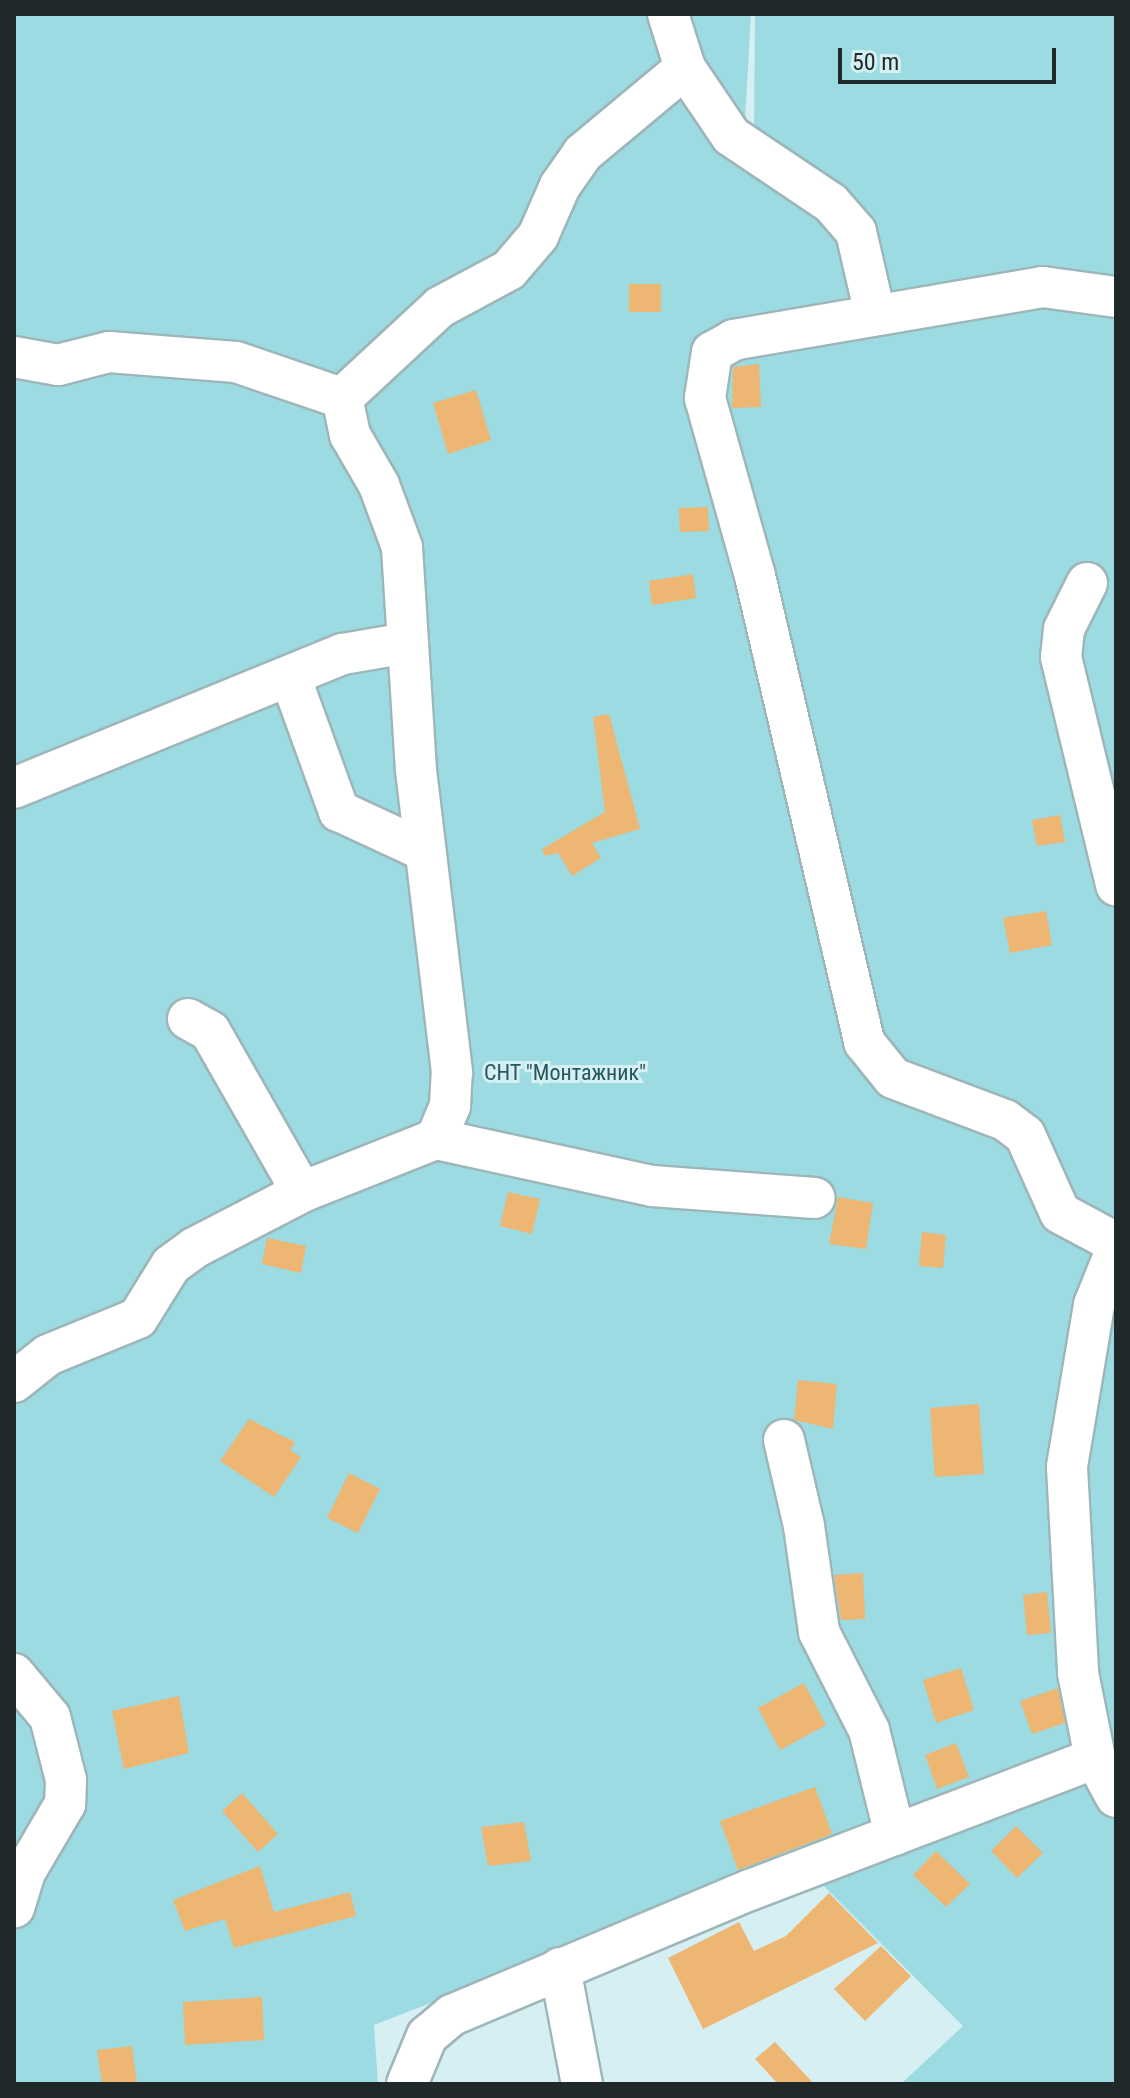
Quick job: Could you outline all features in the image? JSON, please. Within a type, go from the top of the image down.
[{"type":"street","points":[[668,14],[685,68],[731,136],[843,215],[864,253],[875,314]]},
{"type":"street","points":[[14,357],[58,365],[109,352],[236,362],[322,397],[342,398],[440,307],[509,270],[538,236],[560,186],[583,153],[685,68]]},
{"type":"street","points":[[1116,297],[1043,287],[734,340],[712,352],[705,398],[755,576],[864,1042],[893,1078],[1005,1120],[1025,1135],[1060,1213],[1116,1243]]},
{"type":"street","points":[[342,398],[350,435],[379,485],[402,547],[425,851],[452,1072],[450,1106],[436,1139]]},
{"type":"street","points":[[1087,583],[1064,629],[1061,657],[1116,885]]},
{"type":"street","points":[[14,820],[26,783],[343,654],[407,643]]},
{"type":"street","points":[[290,676],[339,811],[425,851]]},
{"type":"street","points":[[188,1019],[210,1031],[302,1192]]},
{"type":"street","points":[[14,1382],[48,1355],[138,1318],[171,1265],[302,1192],[436,1139],[652,1186],[815,1198]]},
{"type":"street","points":[[1116,1250],[1094,1305],[1067,1467],[1073,1623],[1095,1758],[1116,1797]]},
{"type":"street","points":[[784,1440],[804,1526],[819,1632],[869,1730],[895,1835]]},
{"type":"street","points":[[14,1674],[50,1717],[66,1780],[65,1804],[25,1872],[14,1907]]},
{"type":"street","points":[[407,2084],[427,2036],[452,2015],[560,1968],[1095,1758]]},
{"type":"street","points":[[560,1968],[582,2084]]},
{"type":"green space","name":"СНТ \"Монтажник\"","points":[[14,14],[751,14],[745,121],[754,128],[755,14],[1116,14],[1116,2084],[901,2084],[963,2026],[798,1860],[374,2025],[378,2084],[14,2084]]},
{"type":"building","points":[[629,284],[661,284],[661,312],[629,312]]},
{"type":"building","points":[[759,364],[761,407],[732,408],[733,367]]},
{"type":"building","points":[[476,390],[491,440],[448,454],[433,403]]},
{"type":"building","points":[[708,507],[709,531],[680,532],[679,508]]},
{"type":"building","points":[[693,574],[696,598],[652,605],[649,581]]},
{"type":"building","points":[[609,714],[640,829],[592,843],[601,858],[572,876],[558,853],[545,856],[542,849],[605,812],[593,717]]},
{"type":"building","points":[[1060,815],[1065,842],[1037,846],[1032,820]]},
{"type":"building","points":[[1046,911],[1052,945],[1010,953],[1003,918]]},
{"type":"building","points":[[508,1192],[540,1199],[532,1234],[500,1226]]},
{"type":"building","points":[[838,1197],[873,1203],[866,1249],[829,1244]]},
{"type":"building","points":[[922,1232],[946,1235],[943,1268],[919,1266]]},
{"type":"building","points":[[267,1238],[306,1246],[301,1273],[262,1264]]},
{"type":"building","points":[[798,1380],[837,1384],[833,1429],[794,1420]]},
{"type":"building","points":[[979,1404],[984,1474],[935,1477],[930,1408]]},
{"type":"building","points":[[249,1419],[295,1442],[290,1450],[301,1457],[274,1497],[220,1461]]},
{"type":"building","points":[[349,1473],[380,1489],[358,1533],[327,1518]]},
{"type":"building","points":[[863,1573],[865,1619],[841,1620],[834,1575]]},
{"type":"building","points":[[1047,1592],[1051,1633],[1027,1635],[1023,1595]]},
{"type":"building","points":[[961,1668],[974,1710],[936,1723],[923,1680]]},
{"type":"building","points":[[804,1683],[826,1725],[780,1750],[758,1708]]},
{"type":"building","points":[[1058,1688],[1065,1723],[1032,1734],[1020,1701]]},
{"type":"building","points":[[179,1696],[189,1753],[124,1769],[112,1711]]},
{"type":"building","points":[[956,1743],[969,1777],[937,1789],[925,1755]]},
{"type":"building","points":[[815,1787],[832,1834],[738,1870],[720,1821]]},
{"type":"building","points":[[242,1793],[278,1834],[258,1852],[222,1811]]},
{"type":"building","points":[[524,1822],[531,1861],[488,1866],[481,1827]]},
{"type":"building","points":[[1016,1826],[1043,1853],[1017,1878],[991,1851]]},
{"type":"building","points":[[936,1851],[970,1884],[946,1907],[913,1875]]},
{"type":"building","points":[[260,1866],[274,1912],[350,1892],[356,1916],[234,1948],[225,1919],[185,1931],[173,1900]]},
{"type":"building","points":[[829,1893],[878,1943],[703,2029],[668,1958],[739,1922],[754,1951],[786,1936]]},
{"type":"building","points":[[881,1946],[911,1976],[865,2021],[834,1989]]},
{"type":"building","points":[[262,1997],[264,2040],[185,2045],[183,2002]]},
{"type":"building","points":[[775,2042],[814,2084],[778,2084],[755,2059]]},
{"type":"building","points":[[132,2046],[137,2084],[102,2084],[97,2050]]}]
